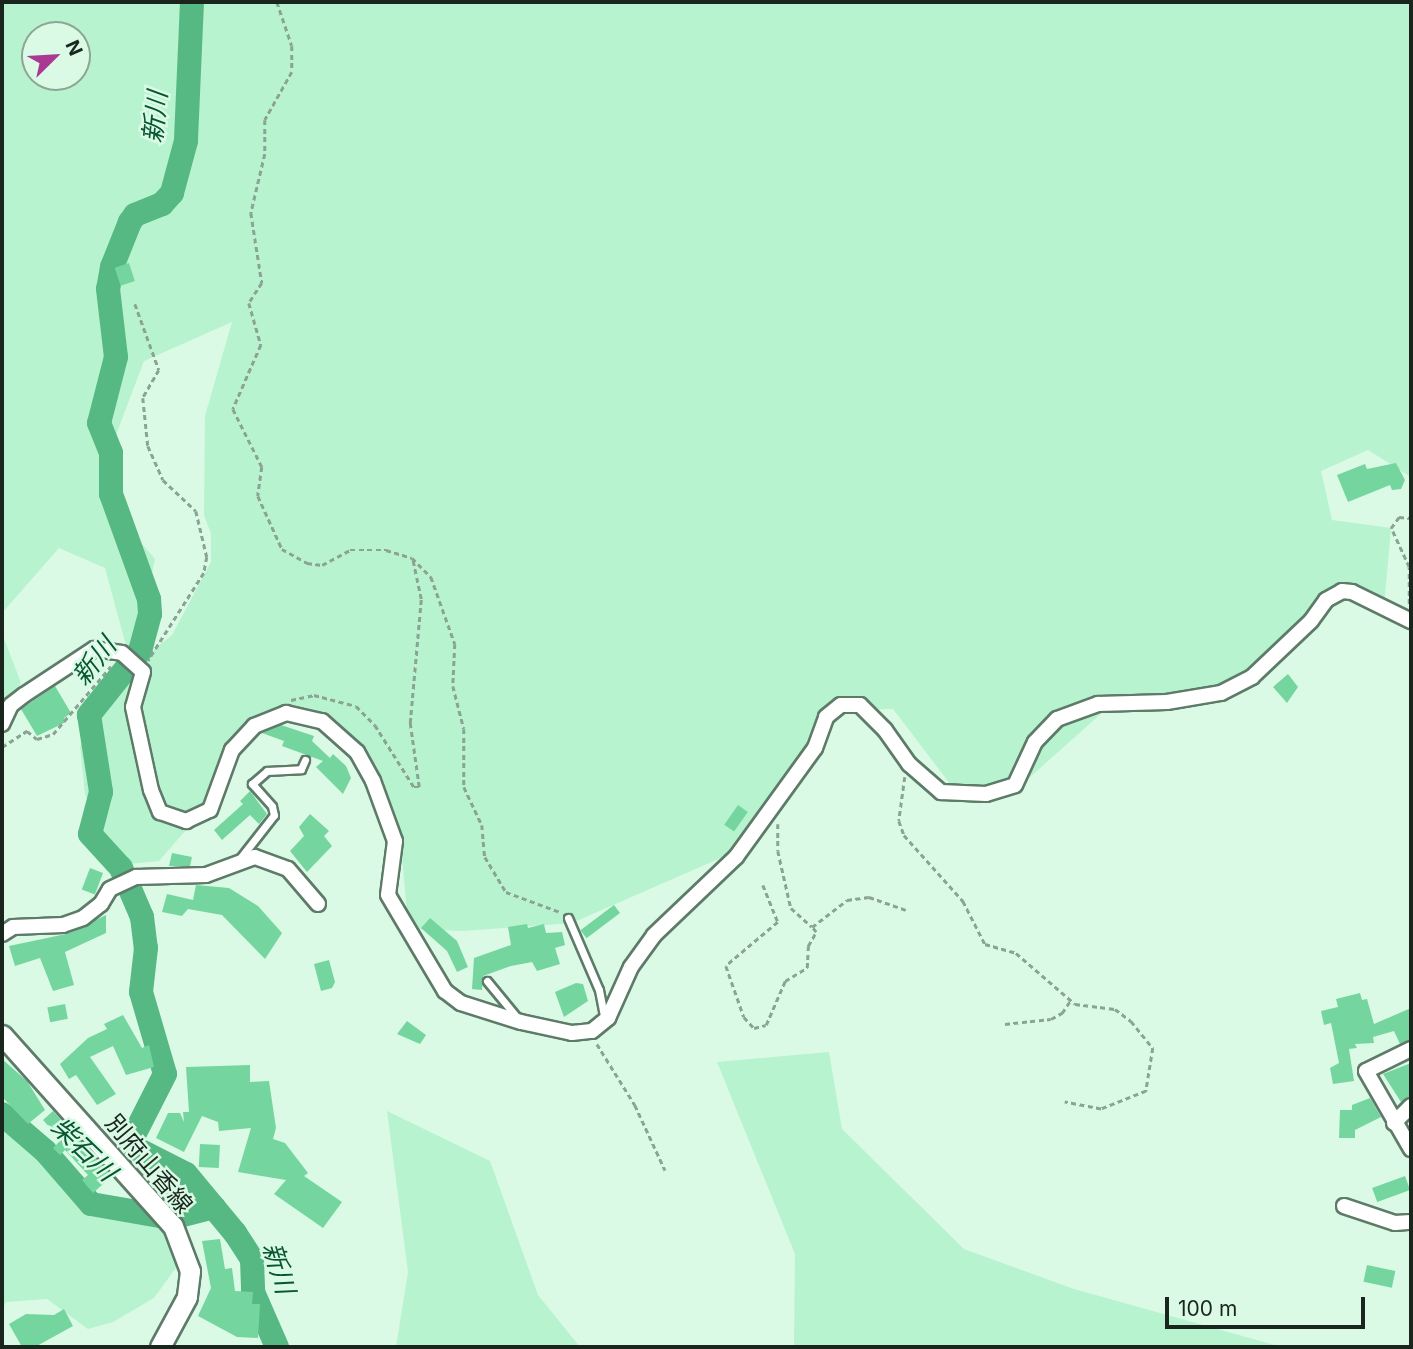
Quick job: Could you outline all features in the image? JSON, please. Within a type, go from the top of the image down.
[{"type":"main road","name":"別府山香線","points":[[2,1036],[173,1226],[190,1271],[187,1297],[160,1347]]},
{"type":"street","points":[[2,724],[11,705],[24,695],[94,649],[110,648],[125,656],[143,672],[133,707],[160,812],[186,821],[210,810],[232,750],[254,726],[286,713],[322,721],[358,752],[373,781],[395,841],[388,895],[445,991],[461,1003],[521,1022],[572,1033],[592,1031],[605,1022],[631,967],[654,935],[736,857],[815,748],[825,718],[833,710],[848,704],[860,705],[885,730],[909,764],[941,792],[986,794],[1010,788],[1035,742],[1057,719],[1098,704],[1167,702],[1221,693],[1252,677],[1311,621],[1326,600],[1342,591],[1352,592],[1408,619]]},
{"type":"street","points":[[2,934],[13,927],[63,925],[83,918],[101,904],[110,889],[136,877],[199,876],[255,857],[274,861],[288,869],[318,904]]},
{"type":"street","points":[[1411,1049],[1366,1071],[1411,1149]]},
{"type":"street","points":[[1394,1123],[1411,1106]]},
{"type":"street","points":[[1344,1206],[1395,1223],[1411,1222]]},
{"type":"lane","points":[[238,861],[274,815],[272,806],[252,784],[267,771],[296,772],[305,760]]},
{"type":"lane","points":[[568,918],[599,990],[605,1022]]},
{"type":"lane","points":[[487,981],[521,1022]]},
{"type":"path","points":[[277,2],[292,46],[292,72],[265,120],[265,154],[251,213],[262,283],[249,303],[261,345],[233,409],[262,467],[258,496],[287,553],[317,565],[359,549],[386,550],[412,558],[431,577],[451,624],[453,685],[464,735],[464,787],[482,825],[485,857],[506,892],[568,918]]},
{"type":"path","points":[[135,304],[159,370],[143,398],[148,446],[163,480],[196,511],[204,530],[207,557],[204,573],[143,672]]},
{"type":"path","points":[[1408,619],[1409,567],[1391,527],[1399,517],[1411,518]]},
{"type":"path","points":[[283,702],[314,695],[355,706],[375,725],[414,787],[419,788],[410,723],[421,599],[412,558]]},
{"type":"path","points":[[2,747],[27,732],[37,738],[53,734],[65,724],[86,690],[125,656]]},
{"type":"path","points":[[909,764],[900,794],[898,821],[904,835],[963,901],[985,944],[1016,953],[1069,1001],[1115,1009],[1131,1021],[1153,1048],[1146,1091],[1101,1109],[1065,1102]]},
{"type":"path","points":[[763,886],[778,922],[726,966],[744,1017],[754,1028],[766,1025],[785,981],[807,968],[808,946],[816,932],[792,908],[786,890],[775,833],[780,817]]},
{"type":"path","points":[[812,927],[847,900],[869,897],[909,911]]},
{"type":"path","points":[[1005,1024],[1051,1019],[1062,1013],[1069,1001]]},
{"type":"path","points":[[592,1031],[665,1170]]},
{"type":"green space","points":[[2,2],[1411,2],[1411,477],[1368,450],[1321,471],[1332,520],[1391,528],[1384,606],[1331,597],[1252,677],[1104,711],[1029,778],[954,789],[893,709],[842,710],[811,744],[732,853],[572,923],[463,931],[413,929],[408,923],[400,836],[361,748],[345,729],[305,709],[282,708],[244,728],[206,807],[159,861],[118,865],[85,794],[80,746],[147,655],[172,635],[211,562],[211,534],[204,515],[205,416],[232,322],[144,361],[116,435],[115,513],[155,559],[138,638],[128,653],[105,568],[59,548],[2,613]]},
{"type":"green space","points":[[2,633],[21,683],[2,710]]},
{"type":"green space","points":[[829,1052],[842,1129],[964,1249],[1074,1289],[1282,1347],[794,1347],[795,1254],[717,1062]]},
{"type":"green space","points":[[387,1111],[490,1161],[538,1295],[580,1347],[396,1347],[408,1272]]},
{"type":"green space","points":[[2,1123],[85,1200],[151,1202],[177,1235],[178,1265],[154,1298],[113,1322],[88,1329],[47,1299],[6,1302],[2,1310]]},
{"type":"building","points":[[129,263],[135,281],[121,286],[115,268]]},
{"type":"building","points":[[1396,463],[1405,480],[1401,489],[1392,490],[1390,485],[1348,502],[1337,475],[1365,464],[1367,469]]},
{"type":"building","points":[[1288,674],[1298,687],[1287,703],[1273,687]]},
{"type":"building","points":[[55,686],[71,713],[64,718],[66,722],[37,736],[21,709]]},
{"type":"building","points":[[281,725],[314,736],[312,741],[330,758],[333,754],[346,766],[351,778],[343,794],[316,767],[323,761],[282,746],[284,741],[262,733]]},
{"type":"building","points":[[250,791],[267,814],[259,824],[250,815],[222,840],[214,830],[243,804],[240,801]]},
{"type":"building","points":[[738,805],[748,812],[734,832],[724,825]]},
{"type":"building","points":[[310,814],[329,831],[324,836],[332,846],[307,872],[290,851],[304,836],[299,827]]},
{"type":"building","points":[[172,853],[192,857],[190,866],[169,866]]},
{"type":"building","points":[[90,868],[103,873],[95,894],[82,889]]},
{"type":"building","points":[[196,885],[229,888],[258,906],[282,933],[265,959],[222,915],[188,909],[182,916],[162,912],[167,894],[193,900]]},
{"type":"building","points":[[614,905],[620,913],[586,938],[580,930]]},
{"type":"building","points":[[106,915],[106,933],[65,952],[74,985],[53,991],[40,958],[15,966],[9,946],[66,934]]},
{"type":"building","points":[[430,918],[457,941],[468,967],[457,972],[447,951],[421,928]]},
{"type":"building","points":[[527,924],[528,928],[544,924],[546,933],[562,932],[565,945],[555,948],[560,964],[537,971],[532,962],[511,966],[483,976],[482,990],[472,989],[474,958],[511,945],[508,927]]},
{"type":"building","points":[[329,960],[335,982],[332,988],[321,991],[314,964]]},
{"type":"building","points":[[576,983],[583,984],[588,1001],[564,1017],[555,992]]},
{"type":"building","points":[[1360,993],[1362,1000],[1367,999],[1374,1024],[1411,1008],[1411,1039],[1400,1044],[1394,1031],[1373,1037],[1374,1043],[1355,1044],[1357,1048],[1349,1049],[1354,1081],[1333,1084],[1330,1068],[1339,1063],[1331,1023],[1324,1025],[1321,1011],[1338,1007],[1336,999]]},
{"type":"building","points":[[65,1004],[68,1019],[50,1022],[47,1007]]},
{"type":"building","points":[[123,1015],[142,1048],[149,1045],[154,1067],[126,1075],[113,1046],[90,1057],[116,1094],[97,1105],[76,1075],[69,1079],[60,1064],[88,1038],[107,1029],[104,1024]]},
{"type":"building","points":[[407,1021],[426,1035],[420,1044],[397,1034]]},
{"type":"building","points":[[2,1059],[27,1081],[45,1110],[28,1124],[2,1097]]},
{"type":"building","points":[[1411,1063],[1411,1097],[1401,1102],[1383,1074]]},
{"type":"building","points":[[250,1065],[250,1082],[269,1081],[276,1128],[273,1139],[285,1143],[308,1173],[304,1176],[342,1202],[323,1228],[274,1194],[286,1180],[238,1172],[251,1128],[219,1131],[218,1122],[202,1116],[184,1152],[156,1138],[168,1113],[180,1113],[184,1122],[183,1112],[189,1112],[186,1067]]},
{"type":"building","points":[[1370,1098],[1381,1117],[1355,1130],[1355,1138],[1339,1138],[1340,1110],[1352,1110],[1352,1105]]},
{"type":"building","points":[[53,1111],[112,1176],[93,1193],[82,1180],[88,1175],[65,1150],[60,1155],[53,1148],[61,1140],[43,1120]]},
{"type":"building","points":[[200,1144],[220,1145],[219,1168],[199,1167]]},
{"type":"building","points":[[1405,1176],[1410,1190],[1377,1202],[1372,1188]]},
{"type":"building","points":[[173,1179],[195,1200],[183,1211],[162,1191]]},
{"type":"building","points":[[220,1239],[225,1269],[232,1268],[235,1291],[253,1292],[252,1304],[260,1304],[258,1338],[237,1337],[198,1316],[211,1288],[202,1241]]},
{"type":"building","points":[[1367,1265],[1395,1271],[1392,1288],[1363,1282]]},
{"type":"building","points":[[64,1309],[73,1326],[35,1347],[22,1347],[9,1324],[26,1314],[54,1315]]},
{"type":"waterway","name":"新川","points":[[192,2],[186,141],[172,193],[162,204],[135,215],[130,222],[112,267],[108,289],[116,357],[99,423],[111,453],[111,494],[149,599],[150,614],[140,651],[89,715],[101,792],[90,834],[121,868],[142,917],[146,948],[141,992],[165,1074],[131,1141],[133,1147],[186,1174],[235,1233],[252,1259],[253,1292],[277,1347]]},
{"type":"waterway","name":"柴石川","points":[[2,1114],[45,1151],[91,1204],[171,1218],[214,1207]]}]
